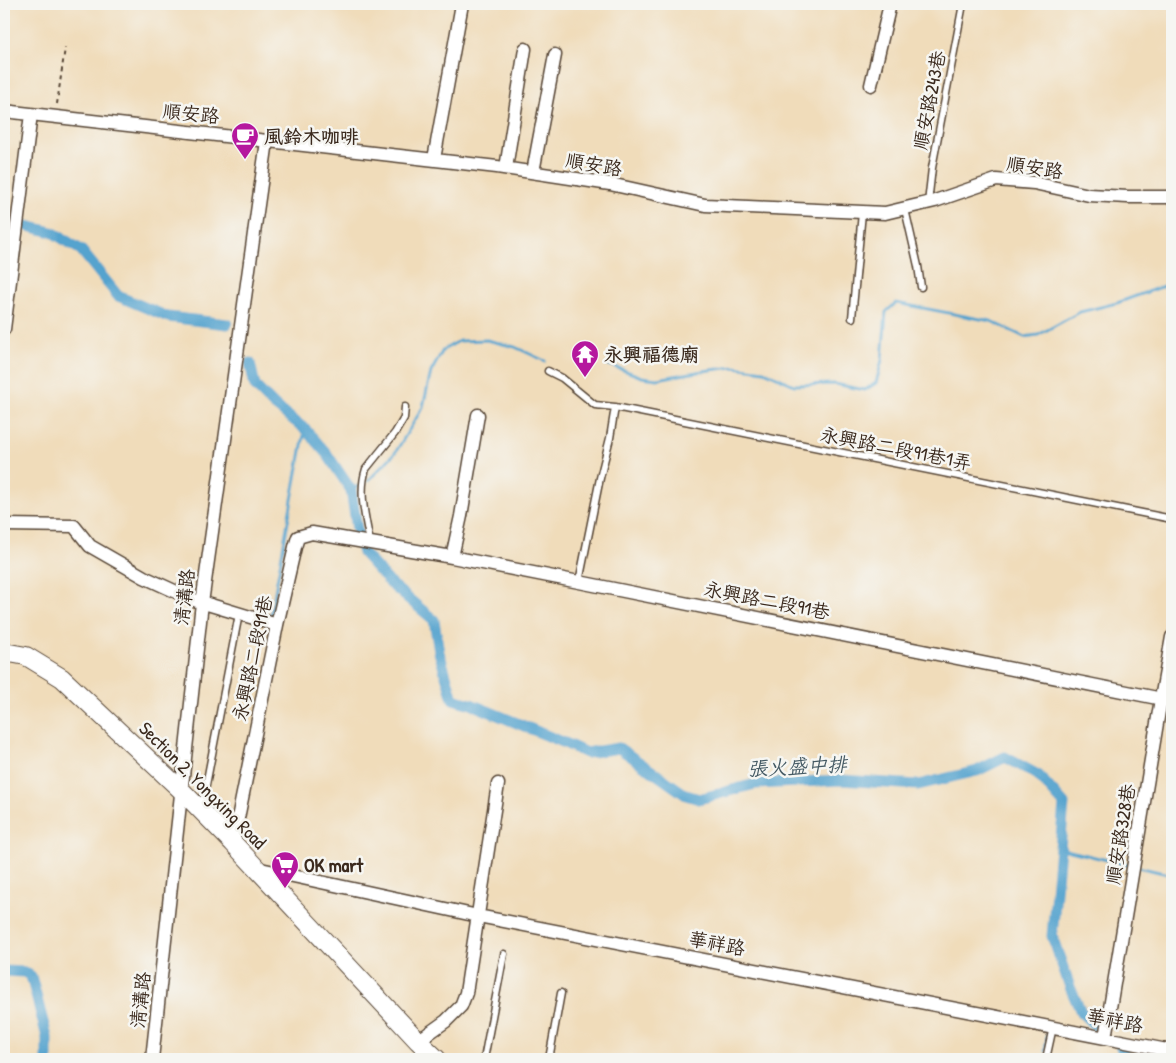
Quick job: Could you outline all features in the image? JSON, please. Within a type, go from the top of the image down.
[{"type":"street","points":[[434,159],[462,4]]},
{"type":"street","points":[[871,85],[890,4]]},
{"type":"street","points":[[506,168],[525,49]]},
{"type":"street","points":[[533,172],[555,55]]},
{"type":"street","name":"順安路","points":[[4,111],[506,168],[610,184],[705,205],[885,213],[928,203],[996,180],[1034,183],[1089,195],[1172,197]]},
{"type":"street","points":[[4,329],[30,114]]},
{"type":"street","name":"清溝路","points":[[152,1059],[202,603],[267,140]]},
{"type":"street","points":[[452,557],[478,415]]},
{"type":"street","points":[[4,525],[74,526],[90,546],[144,576],[202,603],[277,625]]},
{"type":"street","name":"永興路二段91巷","points":[[234,843],[277,625],[298,537],[312,533],[452,557],[1167,700]]},
{"type":"street","name":"順安路328巷","points":[[1105,1038],[1167,700],[1172,637]]},
{"type":"street","name":"Section 2, Yongxing Road","points":[[4,652],[26,656],[62,678],[181,790],[234,843],[418,1041],[437,1059]]},
{"type":"street","points":[[418,1041],[446,1021],[461,1006],[466,993],[498,784]]},
{"type":"street","name":"華祥路","points":[[256,868],[478,916],[1172,1050]]},
{"type":"lane","name":"順安路243巷","points":[[928,203],[932,168],[963,4]]},
{"type":"lane","points":[[905,209],[921,287]]},
{"type":"lane","points":[[852,318],[862,213]]},
{"type":"lane","name":"永興路二段91巷1弄","points":[[548,371],[562,378],[595,405],[615,407],[1172,519]]},
{"type":"lane","points":[[363,542],[364,474],[396,432],[404,418],[405,407]]},
{"type":"lane","points":[[579,582],[615,407]]},
{"type":"lane","points":[[201,810],[238,614]]},
{"type":"lane","points":[[484,1059],[504,954]]},
{"type":"lane","points":[[549,1059],[560,993]]},
{"type":"lane","points":[[1046,1059],[1052,1027]]},
{"type":"path","points":[[55,117],[65,48]]},
{"type":"waterway","points":[[4,224],[19,224],[52,232],[81,250],[118,296],[168,317],[227,324]]},
{"type":"waterway","points":[[607,364],[642,377],[657,379],[734,367],[764,371],[794,385],[835,384],[865,390],[876,383],[882,360],[886,312],[896,303],[991,321],[1024,337],[1038,335],[1080,312],[1117,303],[1172,283]]},
{"type":"waterway","points":[[368,481],[395,453],[423,407],[431,372],[443,350],[459,341],[487,340],[515,347],[545,361]]},
{"type":"waterway","name":"張火盛中排","points":[[250,363],[255,386],[274,405],[305,429],[327,454],[351,490],[358,536],[363,553],[392,585],[434,620],[439,652],[453,699],[471,704],[586,753],[619,748],[686,795],[699,799],[755,784],[841,780],[918,785],[977,771],[1005,757],[1038,775],[1064,804],[1052,936],[1081,1012],[1097,1028]]},
{"type":"waterway","points":[[271,614],[305,429]]},
{"type":"waterway","points":[[351,490],[358,486]]},
{"type":"waterway","points":[[1061,844],[1066,850],[1128,865]]},
{"type":"waterway","points":[[1138,867],[1172,875]]},
{"type":"waterway","points":[[4,971],[24,972],[31,976],[47,1037],[47,1059]]},
{"type":"waterway","points":[[1045,1051],[1048,1031]]},
{"type":"waterway","name":"張火盛中排","points":[[1121,1047],[1127,1059]]},
{"type":"place","name":"風鈴木咖啡","points":[[245,160]]},
{"type":"place","name":"永興福德廟","points":[[585,378]]},
{"type":"place","name":"OK mart","points":[[285,889]]}]
